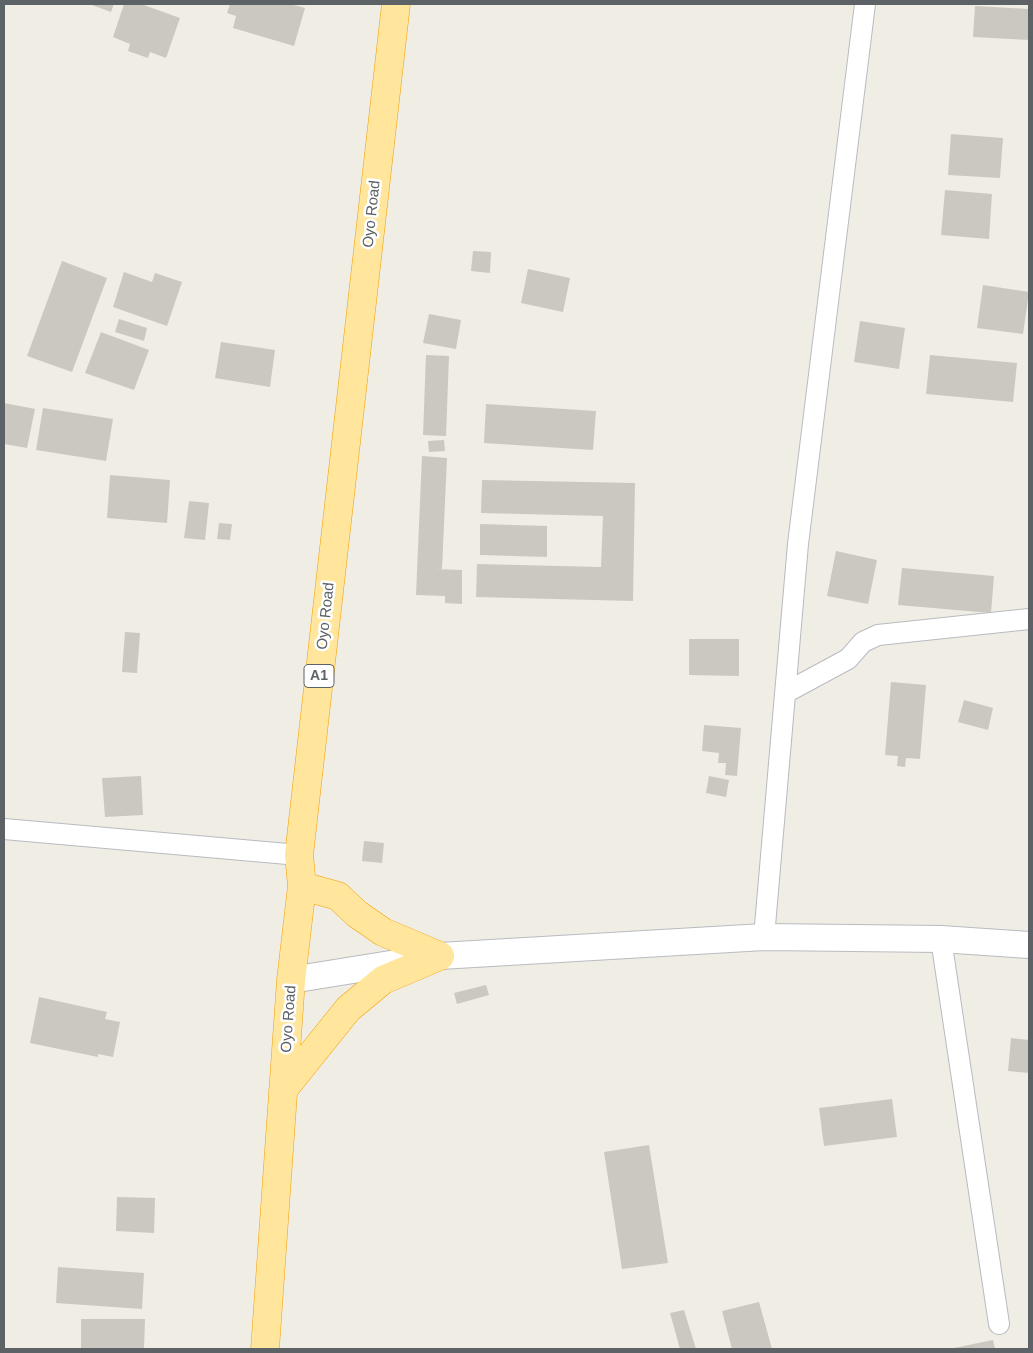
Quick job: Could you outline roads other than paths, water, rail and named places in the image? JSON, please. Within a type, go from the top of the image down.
[{"type":"highway","name":"Oyo Road","points":[[265,1349],[291,980],[302,886],[299,855],[396,4]]},
{"type":"highway","points":[[302,886],[338,896],[357,914],[383,932],[440,956]]},
{"type":"highway","points":[[283,1090],[348,1008],[383,980],[440,956]]},
{"type":"street","points":[[764,937],[798,544],[865,4]]},
{"type":"street","points":[[785,693],[848,659],[863,642],[878,635],[1029,619]]},
{"type":"street","points":[[4,829],[299,855]]},
{"type":"street","points":[[291,980],[440,956],[764,937],[941,938],[1029,945]]},
{"type":"street","points":[[941,938],[999,1324]]}]
